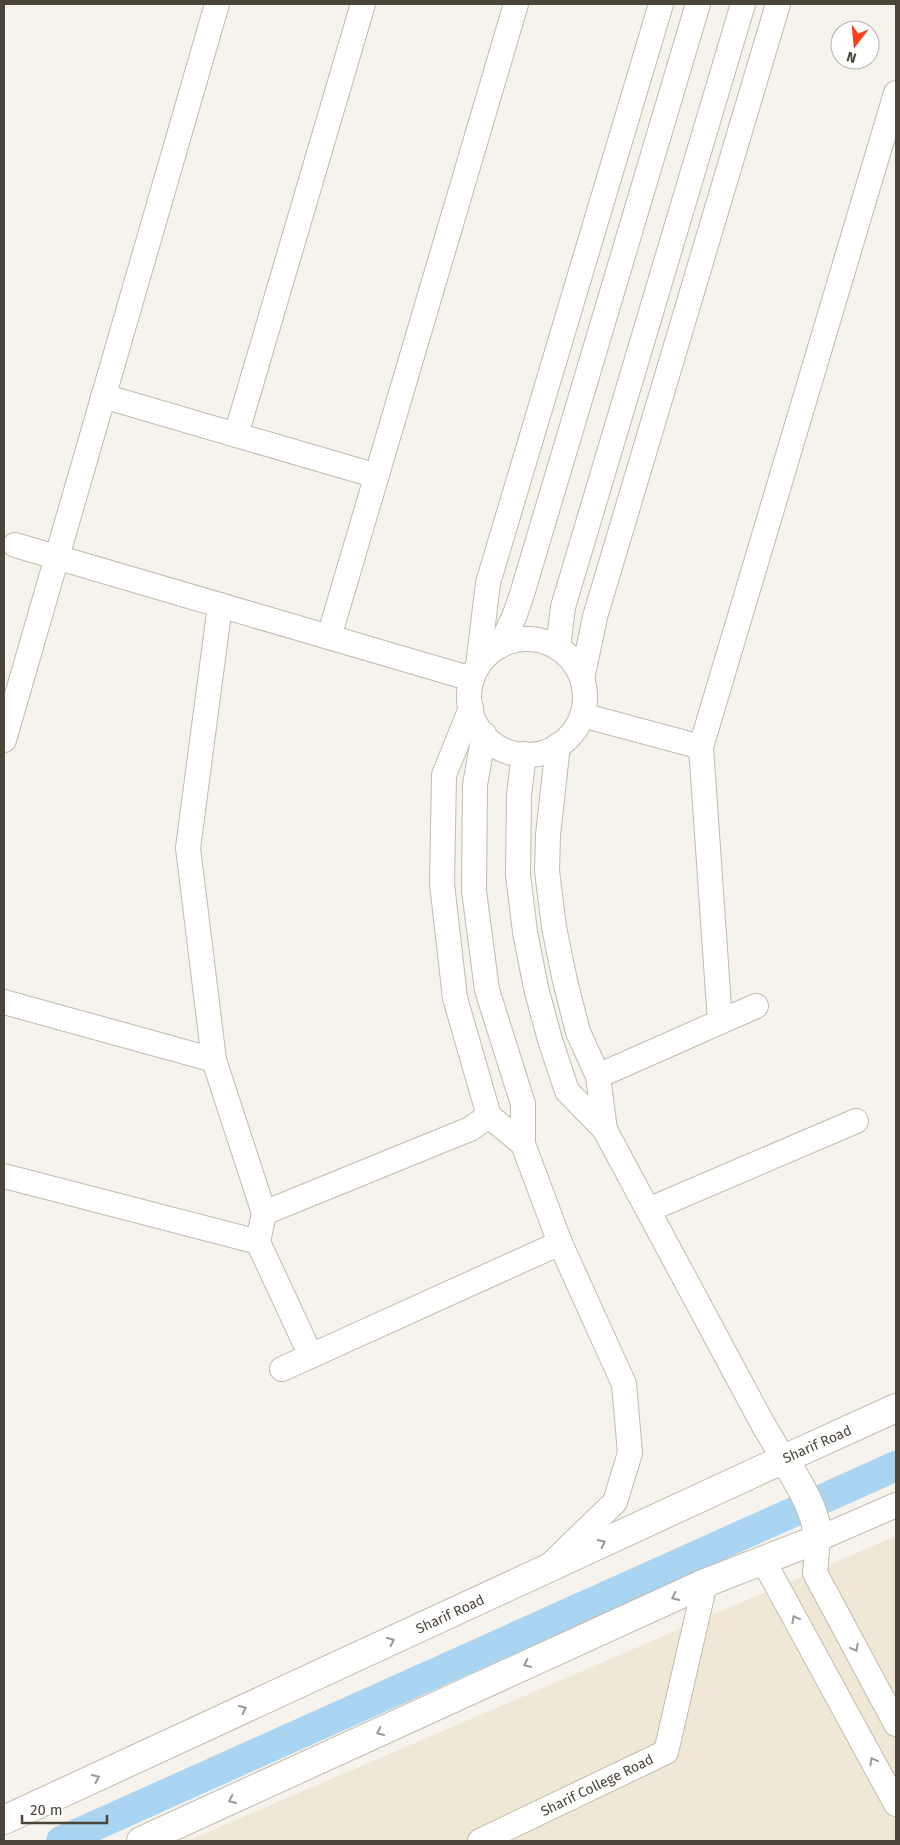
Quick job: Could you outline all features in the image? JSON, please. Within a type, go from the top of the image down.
[{"type":"street","points":[[4,740],[217,4]]},
{"type":"street","points":[[236,435],[363,4]]},
{"type":"street","points":[[330,637],[516,4]]},
{"type":"street","points":[[661,4],[488,583],[470,694],[470,708],[475,722],[484,734],[495,744],[510,752],[524,754],[539,753],[558,745],[576,729],[582,715],[585,700],[582,679],[595,617],[778,4]]},
{"type":"street","points":[[500,646],[514,617],[522,594],[698,4]]},
{"type":"street","points":[[558,648],[562,607],[743,4]]},
{"type":"street","points":[[720,1022],[701,747],[896,93]]},
{"type":"street","points":[[103,396],[377,476]]},
{"type":"street","points":[[15,546],[330,637],[475,672]]},
{"type":"street","points":[[220,605],[188,848],[214,1060],[264,1213],[258,1242],[311,1356]]},
{"type":"street","points":[[475,672],[488,654],[500,646],[514,641],[529,639],[545,642],[558,648],[570,658],[582,679]]},
{"type":"street","points":[[470,708],[444,775],[442,884],[456,998],[489,1116],[523,1144]]},
{"type":"street","points":[[582,715],[701,747]]},
{"type":"street","points":[[484,734],[475,785],[474,891],[487,990],[523,1104],[523,1144],[560,1243],[624,1384],[630,1453],[615,1502],[544,1570]]},
{"type":"street","points":[[558,745],[548,835],[547,871],[554,927],[565,981],[578,1032],[598,1076],[605,1130]]},
{"type":"street","points":[[524,754],[519,795],[518,875],[525,932],[536,988],[566,1091],[605,1130],[765,1428],[790,1470],[818,1532],[815,1573],[896,1724]]},
{"type":"street","points":[[4,1002],[214,1060]]},
{"type":"street","points":[[598,1076],[756,1006]]},
{"type":"street","points":[[264,1213],[470,1129],[489,1116]]},
{"type":"street","points":[[648,1210],[856,1121]]},
{"type":"street","points":[[4,1176],[258,1242]]},
{"type":"street","points":[[282,1369],[560,1243]]},
{"type":"street","name":"Sharif Road","points":[[4,1820],[544,1570],[790,1470],[896,1408]]},
{"type":"street","points":[[141,1841],[705,1583],[763,1560],[818,1532],[896,1505]]},
{"type":"street","points":[[763,1560],[896,1804]]},
{"type":"street","name":"Sharif College Road","points":[[480,1841],[666,1752],[705,1583]]},
{"type":"shaded area","points":[[896,1536],[896,1841],[187,1841]]},
{"type":"waterway","points":[[61,1841],[896,1466]]}]
